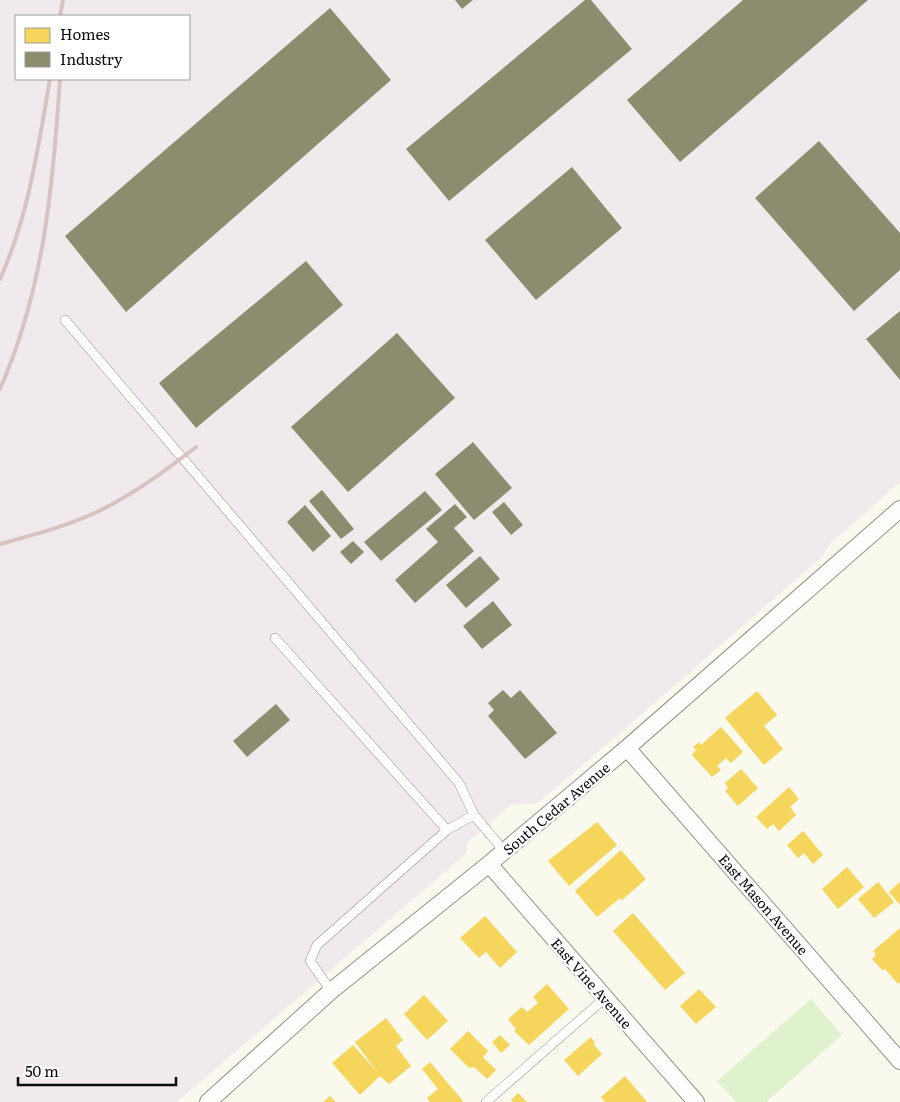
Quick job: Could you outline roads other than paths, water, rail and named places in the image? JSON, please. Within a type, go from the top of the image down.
[{"type":"street","name":"South Cedar Avenue","points":[[208,1102],[331,991],[489,864],[627,748],[900,509]]},
{"type":"street","name":"East Mason Avenue","points":[[627,748],[900,1061]]},
{"type":"street","name":"East Vine Avenue","points":[[489,864],[696,1102]]},
{"type":"lane","points":[[65,320],[459,783],[474,815],[504,851]]},
{"type":"lane","points":[[276,638],[448,830]]},
{"type":"lane","points":[[331,991],[310,962],[317,945],[448,830],[474,815]]},
{"type":"lane","points":[[486,1102],[605,998]]},
{"type":"railway","points":[[60,15],[63,0]]},
{"type":"railway","points":[[0,279],[10,255],[25,206],[37,155],[50,80]]},
{"type":"railway","points":[[0,389],[27,313],[44,237],[54,159],[60,80]]},
{"type":"railway","points":[[0,544],[63,526],[99,511],[149,482],[196,447]]}]
